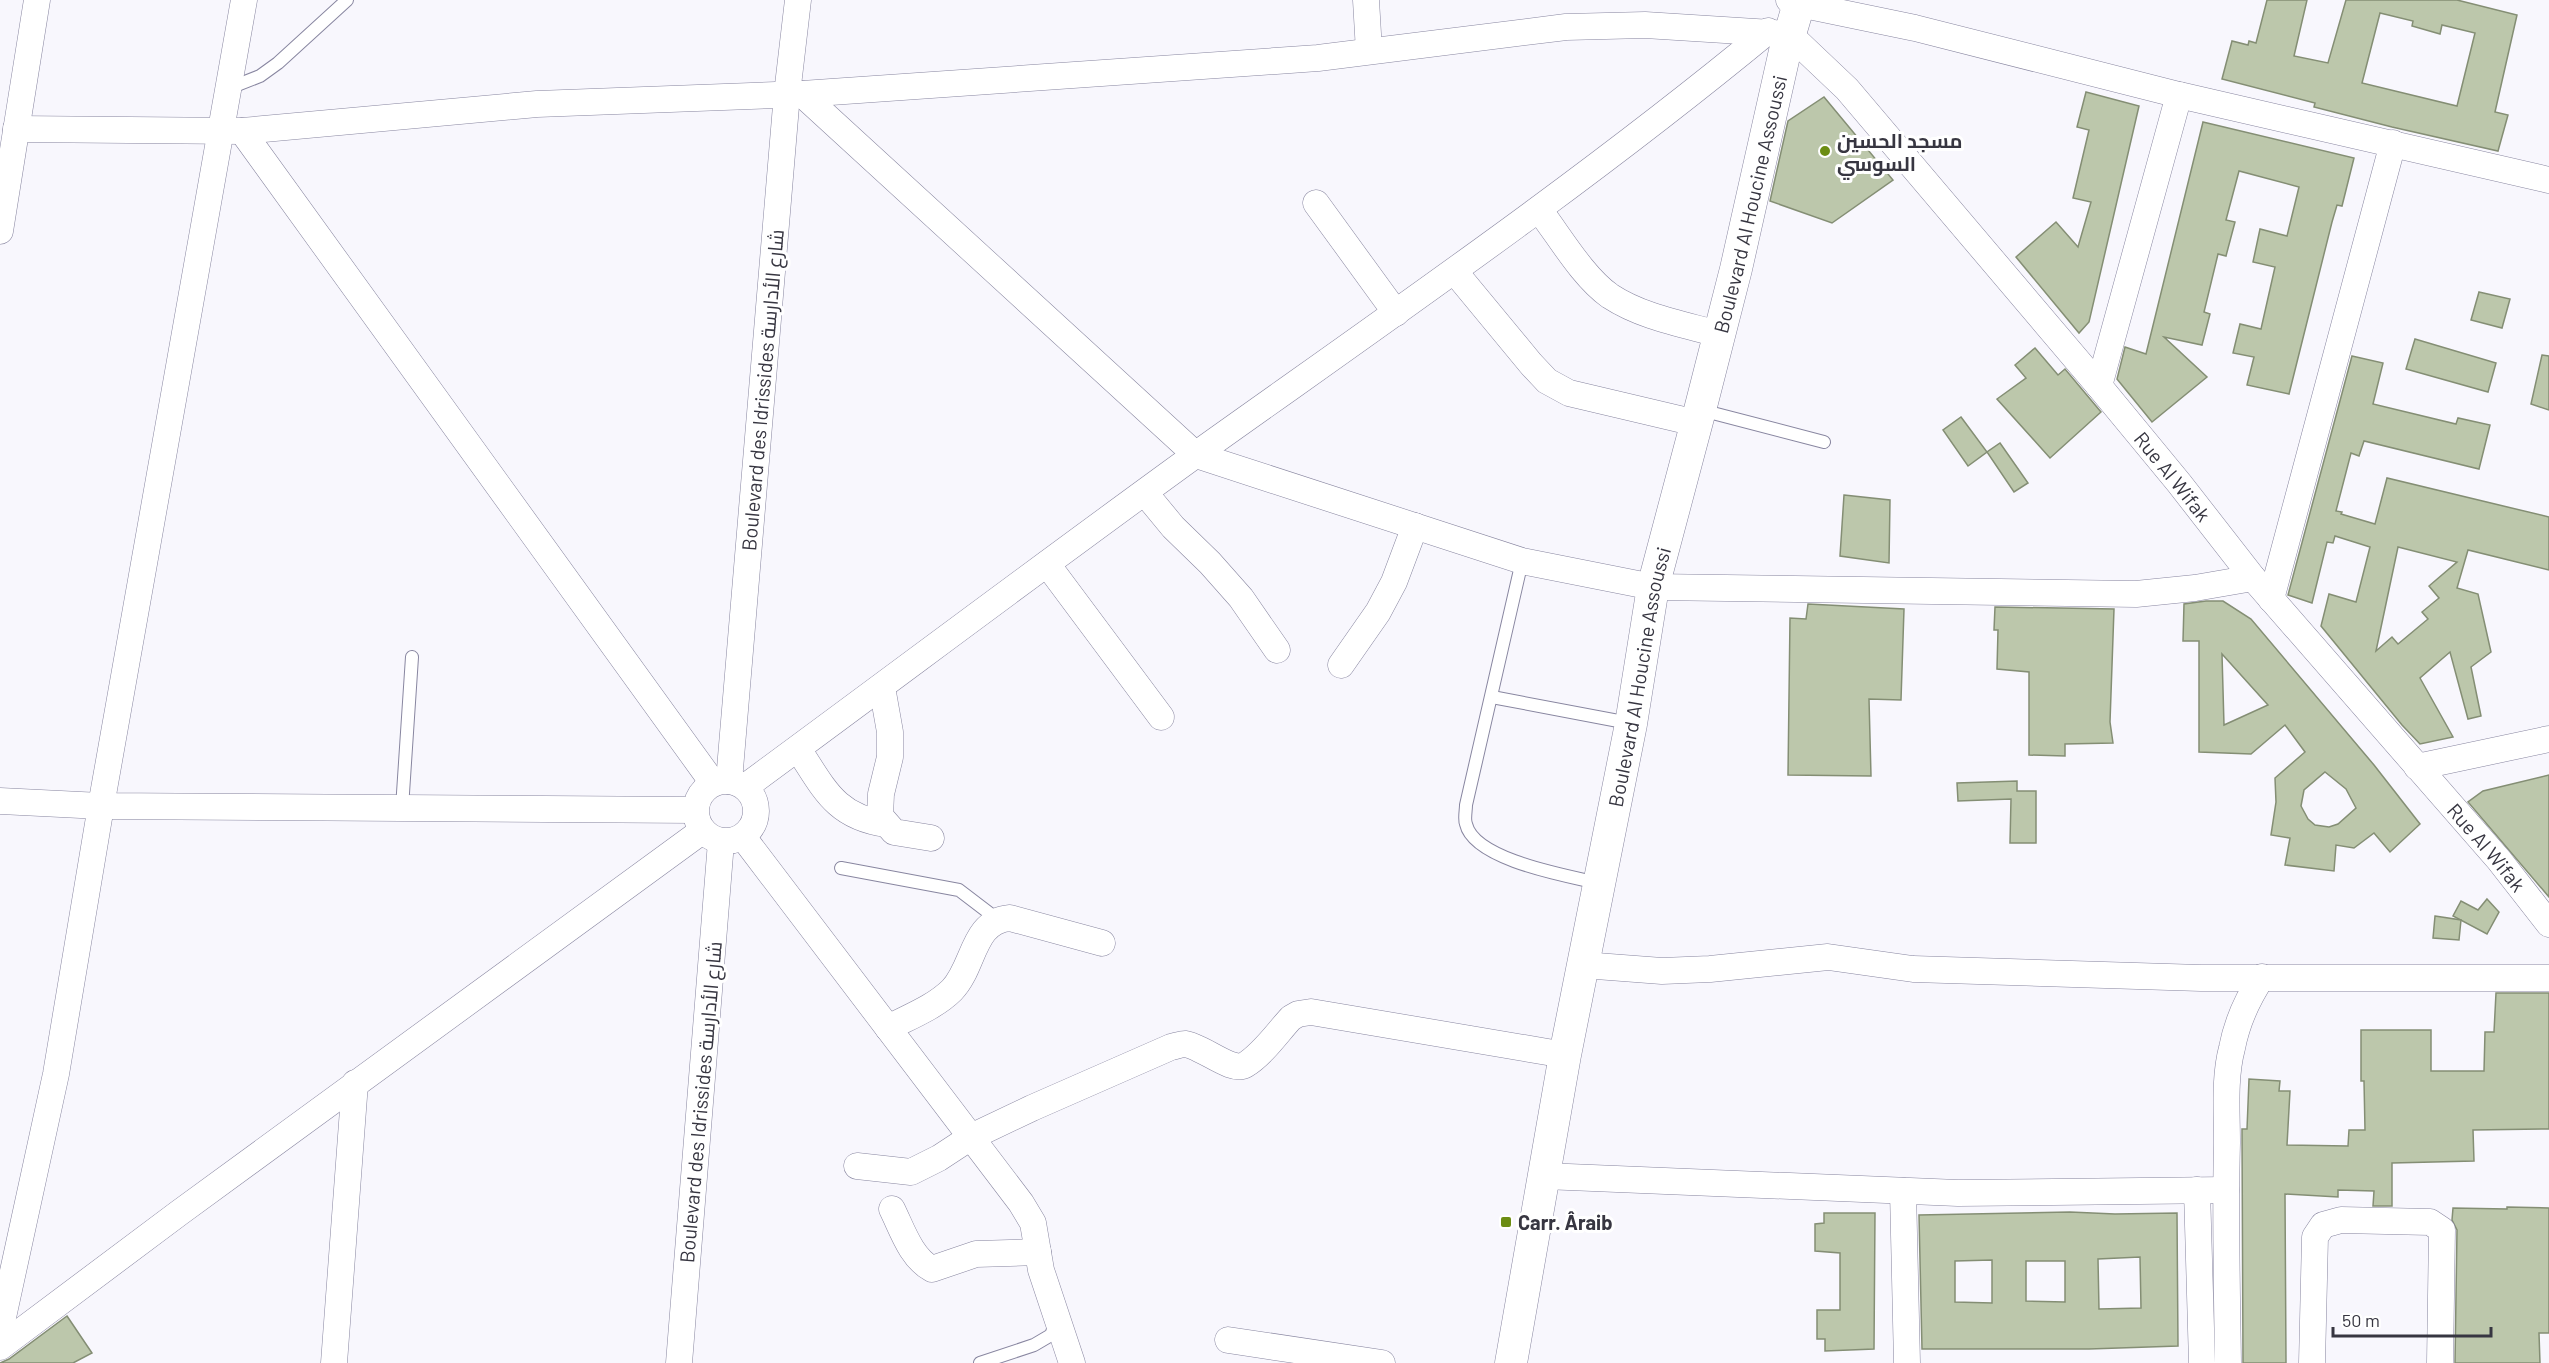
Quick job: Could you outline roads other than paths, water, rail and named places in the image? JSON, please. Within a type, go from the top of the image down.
[{"type":"street","points":[[0,231],[37,0]]},
{"type":"street","points":[[0,1330],[56,1074],[101,806],[231,131],[227,89],[244,0]]},
{"type":"street","name":"Boulevard des Idrissides شارع الأدارسة","points":[[729,784],[795,94],[798,0]]},
{"type":"street","points":[[1366,0],[1369,51]]},
{"type":"street","points":[[1796,2],[1915,28],[2179,95],[2549,180]]},
{"type":"street","name":"Boulevard Al Houcine Assoussi","points":[[1511,1363],[1565,1055],[1631,724],[1653,586],[1736,268],[1779,33],[1796,2]]},
{"type":"street","points":[[16,129],[231,131],[537,104],[795,94],[1318,58],[1507,33],[1606,24],[1779,33]]},
{"type":"street","points":[[1072,1363],[1038,1252],[1033,1223],[1022,1203],[888,1028],[716,830],[698,799],[704,790],[729,784],[798,749],[1196,455],[1540,211],[1702,86],[1779,33]]},
{"type":"street","name":"Rue Al Wifak","points":[[1779,33],[1847,89],[2099,386],[2253,578],[2499,860],[2549,924]]},
{"type":"street","points":[[795,94],[1196,455],[1522,561],[1653,586],[2136,594],[2195,588],[2253,578]]},
{"type":"street","points":[[2099,386],[2179,95]]},
{"type":"street","points":[[0,801],[101,806],[402,808],[716,830],[751,829],[756,818],[757,807],[753,796],[729,784],[231,131]]},
{"type":"street","points":[[2271,599],[2392,143]]},
{"type":"street","points":[[1316,203],[1396,313]]},
{"type":"street","points":[[1540,211],[1590,277],[1608,294],[1633,309],[1718,334]]},
{"type":"street","points":[[1455,272],[1547,381],[1569,393],[1698,417]]},
{"type":"street","points":[[1145,493],[1173,527],[1210,563],[1241,598],[1277,650]]},
{"type":"street","points":[[1341,665],[1378,612],[1394,582],[1415,526]]},
{"type":"street","points":[[1047,564],[1161,717]]},
{"type":"street","points":[[882,687],[890,732],[890,757],[881,794],[880,816],[894,832],[931,837]]},
{"type":"street","points":[[2417,767],[2549,739]]},
{"type":"street","points":[[798,749],[831,798],[849,813],[864,821],[886,824]]},
{"type":"street","points":[[0,1347],[355,1083],[716,830]]},
{"type":"street","name":"Boulevard des Idrissides شارع الأدارسة","points":[[679,1363],[716,830]]},
{"type":"street","points":[[888,1028],[933,1004],[952,990],[963,976],[982,933],[997,919],[1010,918],[1102,943]]},
{"type":"street","points":[[1583,965],[1671,970],[1828,957],[1913,969],[2201,978],[2549,978]]},
{"type":"street","points":[[2228,1363],[2226,1190],[2228,1074],[2231,1048],[2248,999],[2262,977]]},
{"type":"street","points":[[857,1166],[910,1172],[939,1158],[971,1137],[1032,1107],[1183,1044],[1194,1046],[1235,1066],[1243,1066],[1291,1018],[1298,1014],[1311,1012],[1565,1055]]},
{"type":"street","points":[[334,1363],[355,1083]]},
{"type":"street","points":[[1544,1176],[1958,1193],[2226,1190]]},
{"type":"street","points":[[2198,1190],[2202,1363]]},
{"type":"street","points":[[1903,1191],[1907,1363]]},
{"type":"street","points":[[892,1209],[915,1254],[932,1269],[976,1254],[1038,1252]]},
{"type":"street","points":[[2312,1363],[2315,1237],[2323,1225],[2341,1220],[2430,1222],[2442,1230],[2440,1363]]},
{"type":"street","points":[[1228,1340],[1382,1363]]},
{"type":"lane","points":[[227,89],[260,76],[278,63],[347,0]]},
{"type":"lane","points":[[1698,417],[1824,442]]},
{"type":"lane","points":[[1522,561],[1466,805],[1466,825],[1473,837],[1490,851],[1535,869],[1599,883]]},
{"type":"lane","points":[[402,808],[412,657]]},
{"type":"lane","points":[[1492,697],[1631,724]]},
{"type":"lane","points":[[841,868],[959,890],[997,919]]},
{"type":"lane","points":[[980,1363],[1034,1345],[1051,1335],[1057,1318]]},
{"type":"place","name":"مسجد الحسين السوسي","points":[[1825,151]]},
{"type":"place","name":"Carr. Âraib","points":[[1506,1222]]}]
